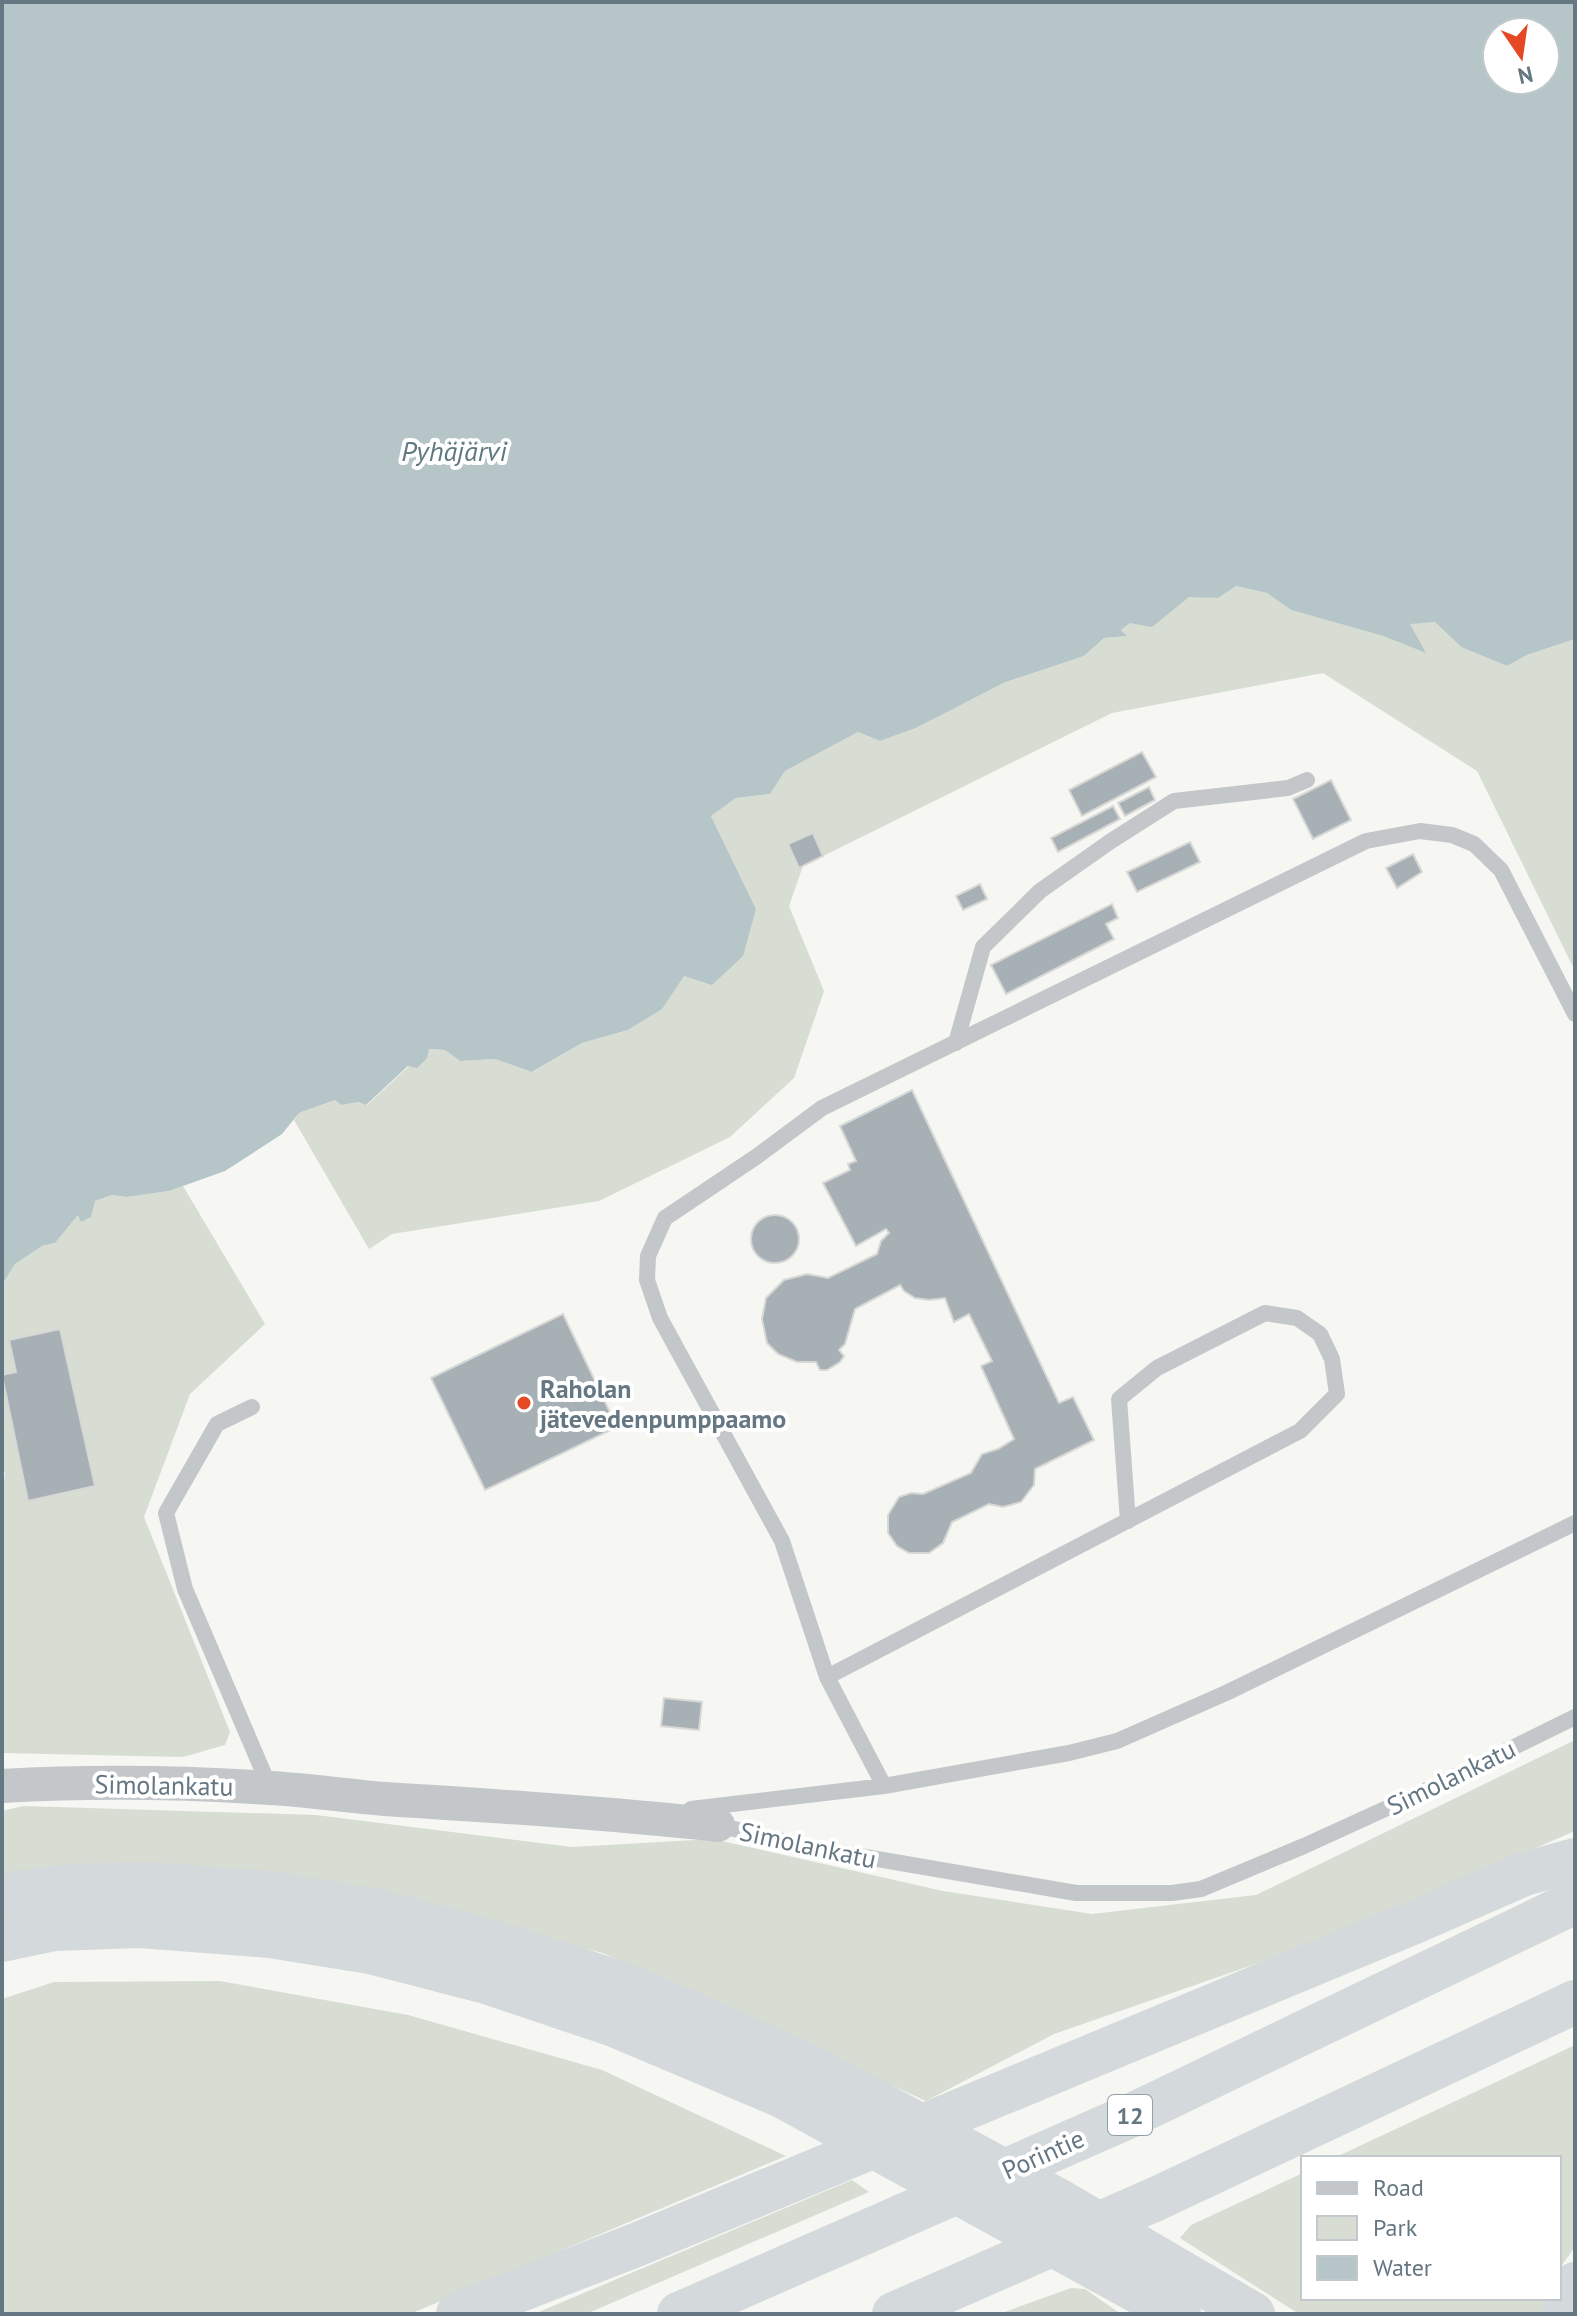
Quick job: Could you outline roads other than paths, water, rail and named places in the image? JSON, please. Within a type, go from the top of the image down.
[{"type":"highway","points":[[458,2314],[636,2245],[1524,1874],[1575,1860]]},
{"type":"highway","points":[[2,1895],[69,1886],[147,1884],[270,1893],[382,1912],[500,1944],[632,1987],[798,2082],[1179,2314]]},
{"type":"highway","name":"Porintie","points":[[679,2314],[1130,2116],[1575,1902]]},
{"type":"highway","points":[[2,1940],[54,1929],[140,1926],[270,1936],[370,1952],[486,1982],[798,2082],[1056,2199],[1241,2306]]},
{"type":"highway","points":[[894,2314],[1158,2198],[1575,2002]]},
{"type":"highway","points":[[1564,2314],[1575,2284]]},
{"type":"street","name":"Simolankatu","points":[[2,1786],[90,1783],[270,1788],[629,1815],[718,1825]]},
{"type":"lane","points":[[956,1043],[983,947],[1040,891],[1174,801],[1288,788],[1307,780]]},
{"type":"lane","points":[[884,1786],[827,1677],[782,1541],[660,1318],[647,1280],[648,1256],[665,1218],[822,1108],[1366,841],[1420,831],[1452,835],[1474,844],[1501,870],[1575,1014]]},
{"type":"lane","points":[[827,1677],[1128,1521],[1300,1431],[1337,1394],[1332,1359],[1320,1334],[1297,1318],[1265,1313],[1157,1368],[1119,1399],[1128,1521]]},
{"type":"lane","points":[[252,1407],[217,1424],[166,1513],[185,1589],[270,1788]]},
{"type":"lane","points":[[629,1815],[884,1786],[1069,1753],[1117,1741],[1226,1693],[1575,1523]]},
{"type":"lane","name":"Simolankatu","points":[[718,1825],[807,1847],[1076,1893],[1172,1893],[1201,1889],[1304,1846],[1575,1717]]},
{"type":"water","name":"Pyhäjärvi","points":[[2,2],[1575,2],[1575,639],[1527,655],[1507,666],[1461,647],[1435,622],[1410,624],[1426,653],[1383,636],[1291,610],[1267,593],[1236,586],[1218,598],[1189,597],[1152,627],[1130,623],[1121,630],[1127,636],[1104,638],[1084,656],[1005,682],[916,728],[880,741],[858,732],[785,771],[770,794],[736,798],[711,816],[756,909],[743,956],[712,985],[684,976],[662,1009],[628,1030],[582,1043],[532,1072],[495,1059],[460,1061],[445,1050],[429,1049],[427,1058],[417,1068],[408,1066],[366,1105],[359,1102],[341,1105],[335,1100],[299,1113],[282,1134],[225,1171],[169,1191],[127,1197],[112,1195],[95,1201],[91,1217],[81,1222],[78,1215],[55,1243],[42,1246],[15,1264],[2,1285]]},
{"type":"place","name":"Raholan jätevedenpumppaamo","points":[[524,1403]]}]
